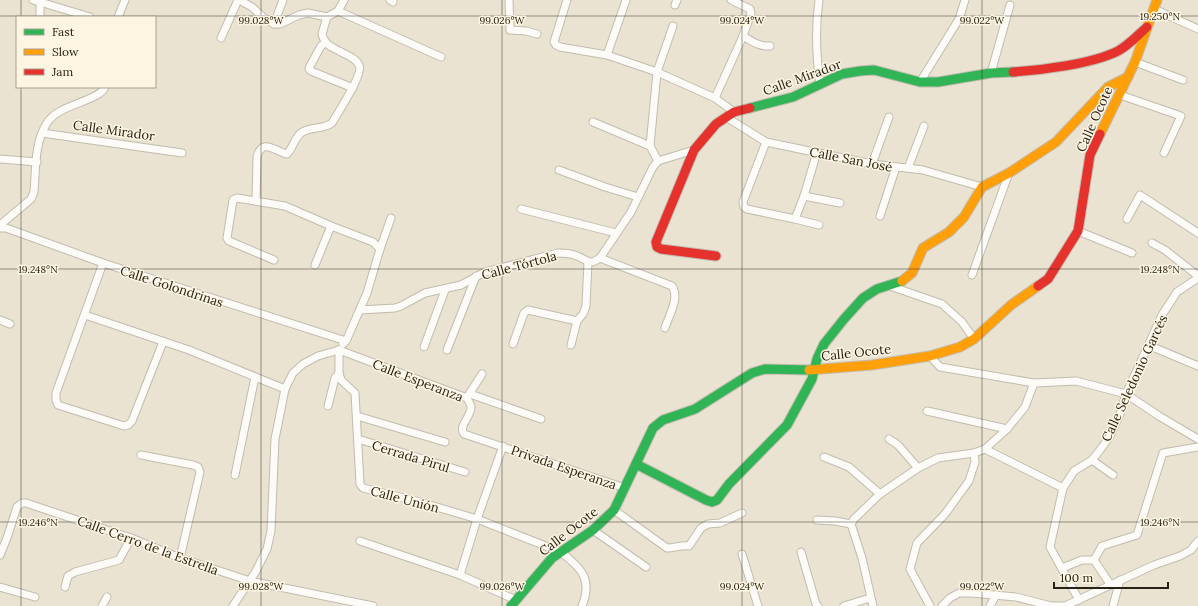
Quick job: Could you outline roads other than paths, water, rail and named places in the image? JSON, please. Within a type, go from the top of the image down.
[{"type":"street","points":[[118,16],[125,0]]},
{"type":"street","points":[[221,38],[239,0],[253,4],[264,18],[274,24],[280,24],[299,15],[308,13],[327,17],[338,11],[344,0]]},
{"type":"street","points":[[274,24],[283,0]]},
{"type":"street","points":[[509,0],[510,30],[526,31],[536,34]]},
{"type":"street","points":[[567,0],[554,42],[556,45],[565,49],[607,55],[657,72],[715,98],[734,112]]},
{"type":"street","points":[[607,55],[626,0]]},
{"type":"street","points":[[715,98],[743,36],[751,13],[750,10],[731,0]]},
{"type":"street","points":[[819,0],[816,20],[816,57],[820,84]]},
{"type":"street","points":[[920,82],[959,19],[965,0]]},
{"type":"street","name":"Calle Ocote","points":[[514,603],[552,558],[593,530],[614,510],[653,428],[663,420],[695,409],[752,373],[765,369],[815,370],[872,365],[930,356],[960,347],[974,339],[1011,305],[1048,279],[1078,231],[1090,155],[1135,62],[1158,0]]},
{"type":"street","points":[[40,16],[37,1],[87,16]]},
{"type":"street","points":[[991,73],[1010,5]]},
{"type":"street","points":[[1154,10],[1198,29]]},
{"type":"street","points":[[338,11],[440,57]]},
{"type":"street","points":[[256,201],[258,151],[264,147],[272,147],[284,154],[287,154],[299,134],[328,126],[332,123],[361,71],[359,64],[352,58],[325,43],[322,34],[327,17]]},
{"type":"street","points":[[658,161],[650,146],[657,72],[673,26]]},
{"type":"street","name":"Calle Mirador","points":[[716,256],[661,249],[657,248],[656,242],[694,150],[716,124],[734,112],[793,96],[842,74],[860,71],[874,70],[920,82],[938,82],[991,73],[1029,71],[1073,64],[1120,50],[1149,26]]},
{"type":"street","points":[[743,36],[764,47],[770,46]]},
{"type":"street","points":[[325,43],[309,69],[311,72],[352,88]]},
{"type":"street","points":[[1135,62],[1184,80]]},
{"type":"street","points":[[636,464],[706,500],[712,502],[717,500],[729,484],[787,425],[801,401],[815,370],[817,359],[824,344],[863,298],[877,289],[904,280],[912,273],[923,248],[949,232],[964,217],[982,187],[1009,173],[1056,142],[1108,87],[1128,77]]},
{"type":"street","points":[[0,225],[31,199],[34,192],[38,149],[42,133],[47,122],[54,115],[74,104],[99,95],[104,91],[105,88]]},
{"type":"street","points":[[1120,94],[1181,116],[1164,153]]},
{"type":"street","name":"Calle San José","points":[[726,117],[766,142],[872,164],[923,170],[982,187]]},
{"type":"street","points":[[872,164],[889,117]]},
{"type":"street","points":[[592,122],[650,146]]},
{"type":"street","points":[[908,168],[924,126]]},
{"type":"street","name":"Calle Mirador","points":[[42,133],[182,153]]},
{"type":"street","points":[[766,142],[743,202],[744,207],[747,209],[819,225]]},
{"type":"street","points":[[571,345],[577,321],[583,314],[586,306],[588,262],[594,262],[600,258],[631,212],[653,167],[658,161],[694,150]]},
{"type":"street","points":[[795,219],[804,196],[817,152]]},
{"type":"street","points":[[0,159],[37,162]]},
{"type":"street","points":[[880,216],[896,167]]},
{"type":"street","points":[[559,170],[605,187],[638,197]]},
{"type":"street","points":[[972,275],[1009,173]]},
{"type":"street","points":[[1127,219],[1140,195],[1198,233]]},
{"type":"street","points":[[804,196],[840,203]]},
{"type":"street","points":[[274,260],[229,241],[227,238],[233,200],[237,198],[286,206],[331,226],[373,242],[380,249]]},
{"type":"street","points":[[521,209],[616,233]]},
{"type":"street","points":[[233,606],[250,581],[267,549],[271,531],[274,439],[285,389],[293,373],[303,364],[318,356],[339,350],[346,341],[367,293],[391,218]]},
{"type":"street","points":[[315,265],[331,226]]},
{"type":"street","name":"Calle Golondrinas","points":[[0,228],[6,228],[103,263],[346,341]]},
{"type":"street","points":[[1078,231],[1132,253]]},
{"type":"street","points":[[1152,243],[1165,250],[1198,277]]},
{"type":"street","name":"Calle Tórtola","points":[[360,310],[395,308],[424,293],[445,290],[461,285],[476,276],[496,268],[558,253],[568,253],[578,256],[588,262]]},
{"type":"street","points":[[600,258],[672,286],[675,291],[675,299],[665,328]]},
{"type":"street","points":[[103,263],[56,393],[58,405],[124,426],[128,425],[132,421],[164,342]]},
{"type":"street","points":[[448,350],[476,276]]},
{"type":"street","name":"Calle Seledonio Garcés","points":[[1079,600],[1050,547],[1063,488],[1074,471],[1092,460],[1110,436],[1120,414],[1126,394],[1162,315],[1177,292],[1198,277]]},
{"type":"street","points":[[887,285],[942,304],[962,322],[974,339]]},
{"type":"street","points":[[424,347],[445,290]]},
{"type":"street","points":[[514,344],[524,313],[528,310],[577,321]]},
{"type":"street","points":[[85,315],[189,350],[285,389]]},
{"type":"street","points":[[0,320],[10,324]]},
{"type":"street","points":[[1148,345],[1198,366]]},
{"type":"street","points":[[328,406],[335,378],[339,373],[339,350]]},
{"type":"street","name":"Calle Esperanza","points":[[339,350],[468,396],[471,406],[462,428],[462,432],[464,434],[503,446]]},
{"type":"street","points":[[930,356],[940,367],[1034,382],[1076,381],[1126,394],[1198,439]]},
{"type":"street","name":"Calle Unión","points":[[339,373],[341,380],[355,392],[360,484],[363,488],[420,502],[477,519],[561,552]]},
{"type":"street","points":[[482,374],[468,396],[541,419]]},
{"type":"street","points":[[235,475],[255,377]]},
{"type":"street","points":[[873,606],[862,558],[851,524],[854,519],[880,494],[918,468],[938,458],[974,453],[985,449],[1007,429],[1025,407],[1034,382]]},
{"type":"street","points":[[927,411],[1007,429]]},
{"type":"street","points":[[357,416],[445,442]]},
{"type":"street","name":"Cerrada Pirul","points":[[358,439],[465,472]]},
{"type":"street","points":[[889,439],[898,445],[918,468]]},
{"type":"street","points":[[460,575],[477,519],[503,446]]},
{"type":"street","name":"Privada Esperanza","points":[[503,446],[625,488]]},
{"type":"street","points":[[1094,560],[1102,546],[1137,535],[1163,453],[1198,447]]},
{"type":"street","points":[[985,449],[1063,488]]},
{"type":"street","points":[[930,606],[910,569],[917,543],[945,514],[969,481],[975,462],[974,453]]},
{"type":"street","points":[[141,454],[193,465],[198,467],[200,472],[180,558]]},
{"type":"street","points":[[824,457],[849,466],[880,494]]},
{"type":"street","points":[[1092,460],[1113,475]]},
{"type":"street","name":"Calle Cerro de la Estrella","points":[[7,538],[17,507],[26,503],[131,538],[180,558],[250,581],[373,606]]},
{"type":"street","points":[[614,510],[667,548],[681,545],[689,546],[701,528],[708,524],[720,523],[742,514]]},
{"type":"street","points":[[817,520],[851,524]]},
{"type":"street","points":[[593,530],[646,567]]},
{"type":"street","points":[[0,535],[7,538],[0,555]]},
{"type":"street","points":[[65,587],[68,576],[75,572],[119,560],[131,538]]},
{"type":"street","points":[[360,541],[460,575],[514,603]]},
{"type":"street","points":[[942,606],[950,598],[959,593],[972,593],[1016,597],[1036,604],[1065,606],[1110,584],[1154,565],[1180,556],[1191,550],[1198,541]]},
{"type":"street","points":[[561,552],[569,558],[585,576],[587,586],[586,597],[582,606]]},
{"type":"street","points":[[801,552],[816,604],[818,606]]},
{"type":"street","points":[[742,554],[758,606]]},
{"type":"street","points":[[1062,568],[1082,560],[1094,560]]},
{"type":"street","points":[[1094,560],[1110,584]]},
{"type":"street","points":[[1113,606],[1120,580]]},
{"type":"street","points":[[0,587],[36,597]]},
{"type":"street","points":[[990,606],[996,595]]},
{"type":"street","points":[[102,606],[107,597]]},
{"type":"street","points":[[844,606],[870,598]]}]
